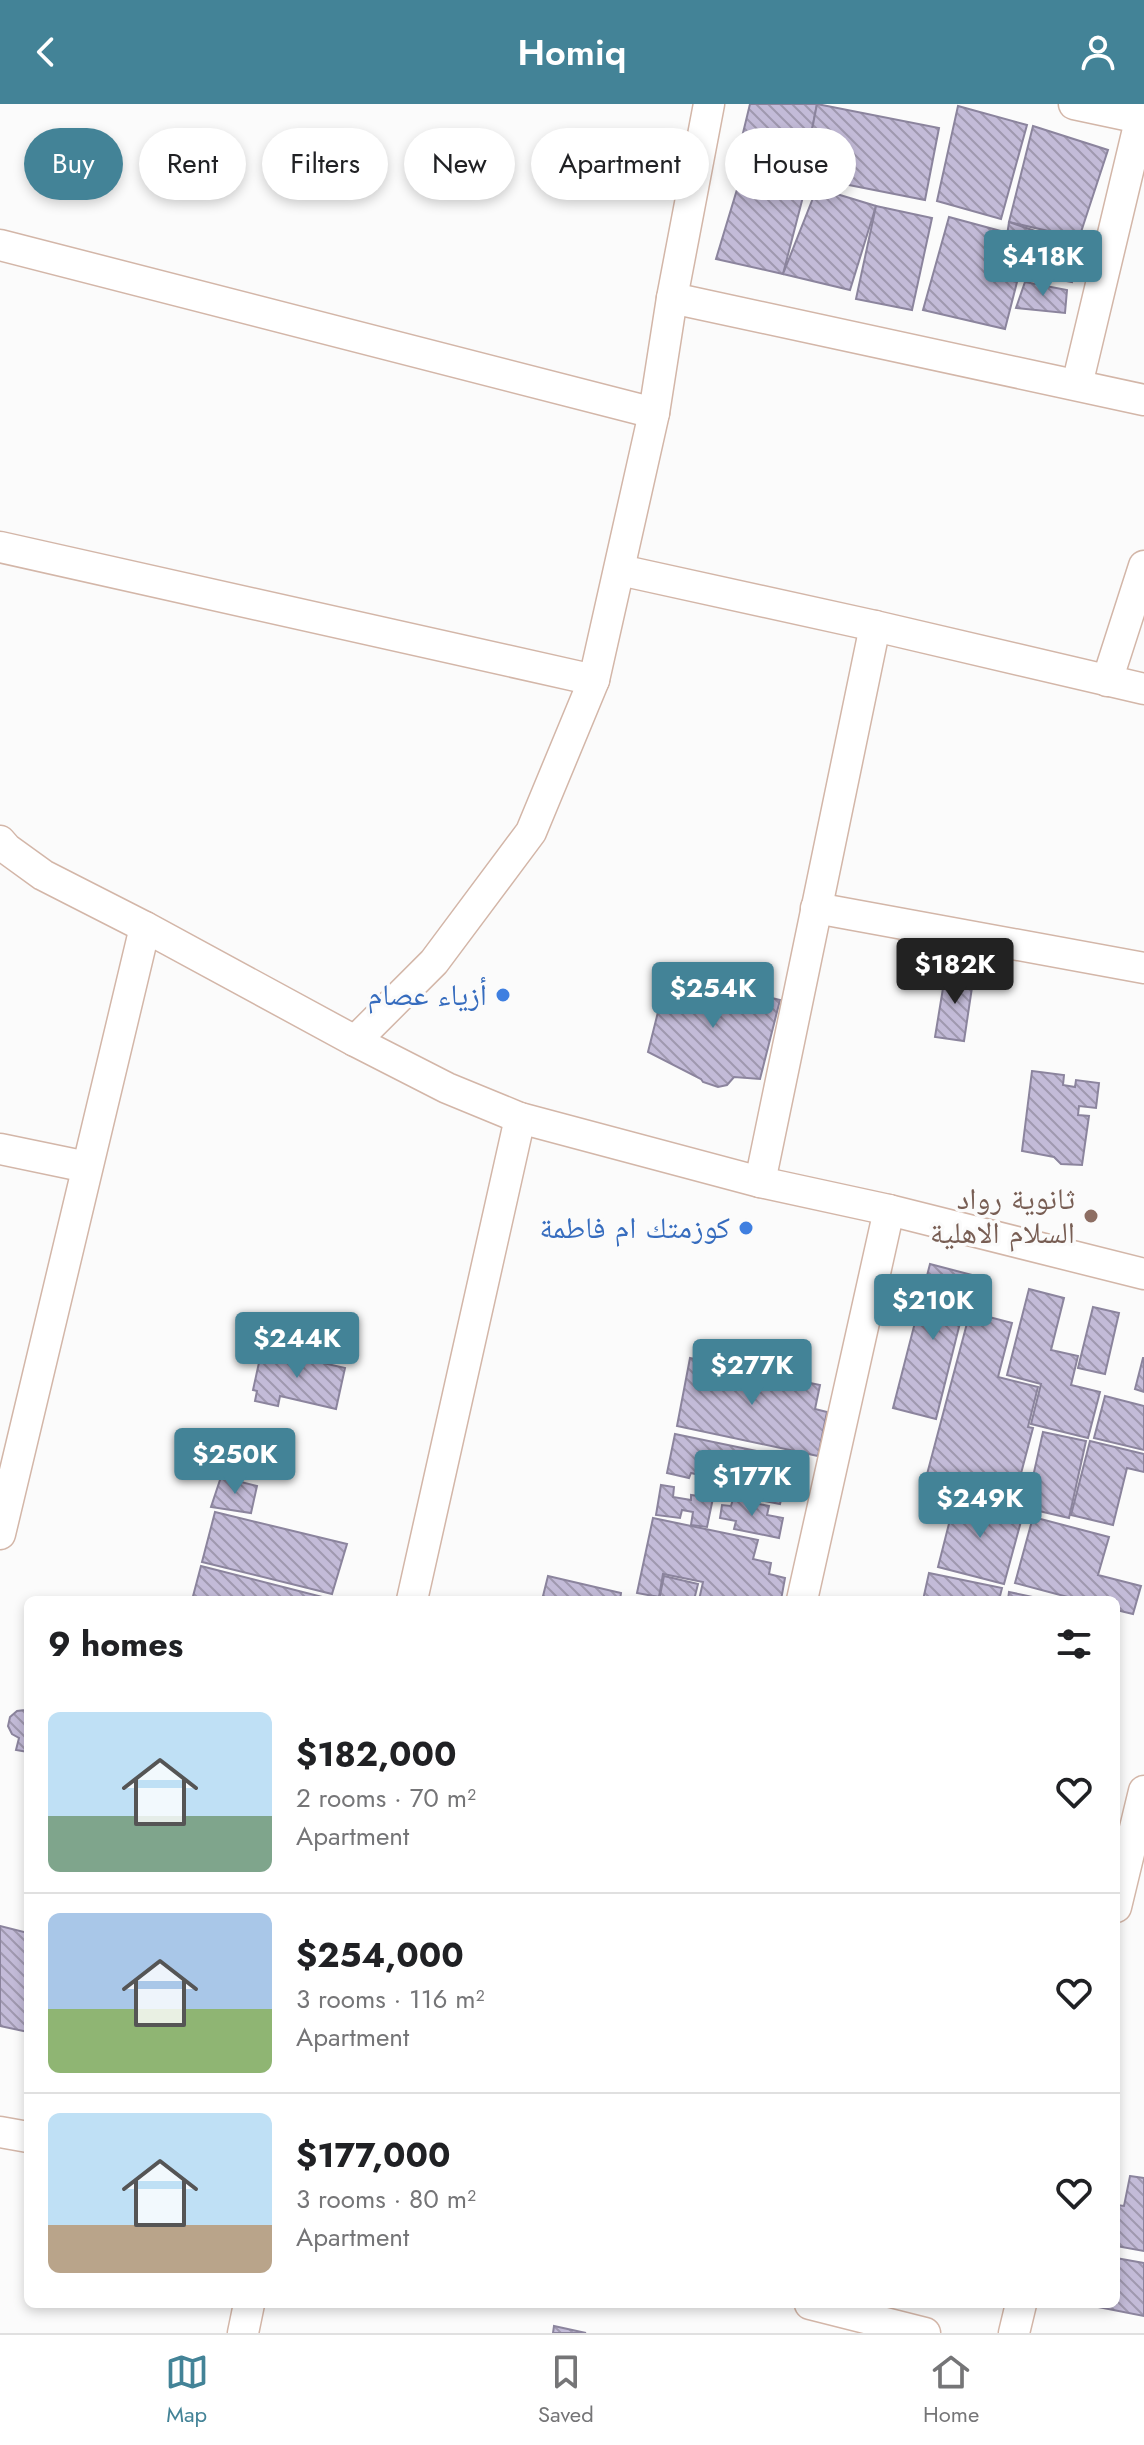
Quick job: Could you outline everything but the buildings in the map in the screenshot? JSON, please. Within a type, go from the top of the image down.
[{"type":"street","points":[[355,1041],[434,962],[531,832],[594,680],[654,413],[672,298],[709,104]]},
{"type":"street","points":[[1074,104],[1142,111],[1077,385]]},
{"type":"street","points":[[0,245],[654,413]]},
{"type":"street","points":[[672,298],[1144,400]]},
{"type":"street","points":[[0,547],[594,680]]},
{"type":"street","points":[[1107,681],[1144,566]]},
{"type":"street","points":[[620,570],[1144,689]]},
{"type":"street","points":[[760,1182],[875,626]]},
{"type":"street","points":[[0,841],[43,875],[447,1088],[520,1118],[760,1182],[889,1210],[1144,1274]]},
{"type":"street","points":[[0,865],[43,875]]},
{"type":"street","points":[[816,908],[1144,968]]},
{"type":"street","points":[[0,1534],[12,1434],[87,1167],[145,927]]},
{"type":"street","points":[[413,1596],[520,1118]]},
{"type":"street","points":[[0,1149],[87,1167]]},
{"type":"street","points":[[803,1596],[889,1210]]},
{"type":"street","points":[[1120,1890],[1144,1791]]},
{"type":"street","points":[[0,2132],[24,2136]]},
{"type":"street","points":[[243,2333],[248,2308]]},
{"type":"street","points":[[826,2308],[925,2333]]},
{"type":"street","points":[[1014,2333],[1020,2308]]},
{"type":"place","name":"أزياء عصام","points":[[503,995]]},
{"type":"place","name":"ثانوية رواد السلام الاهلية","points":[[1091,1216]]},
{"type":"place","name":"كوزمتك ام فاطمة","points":[[746,1228]]}]
